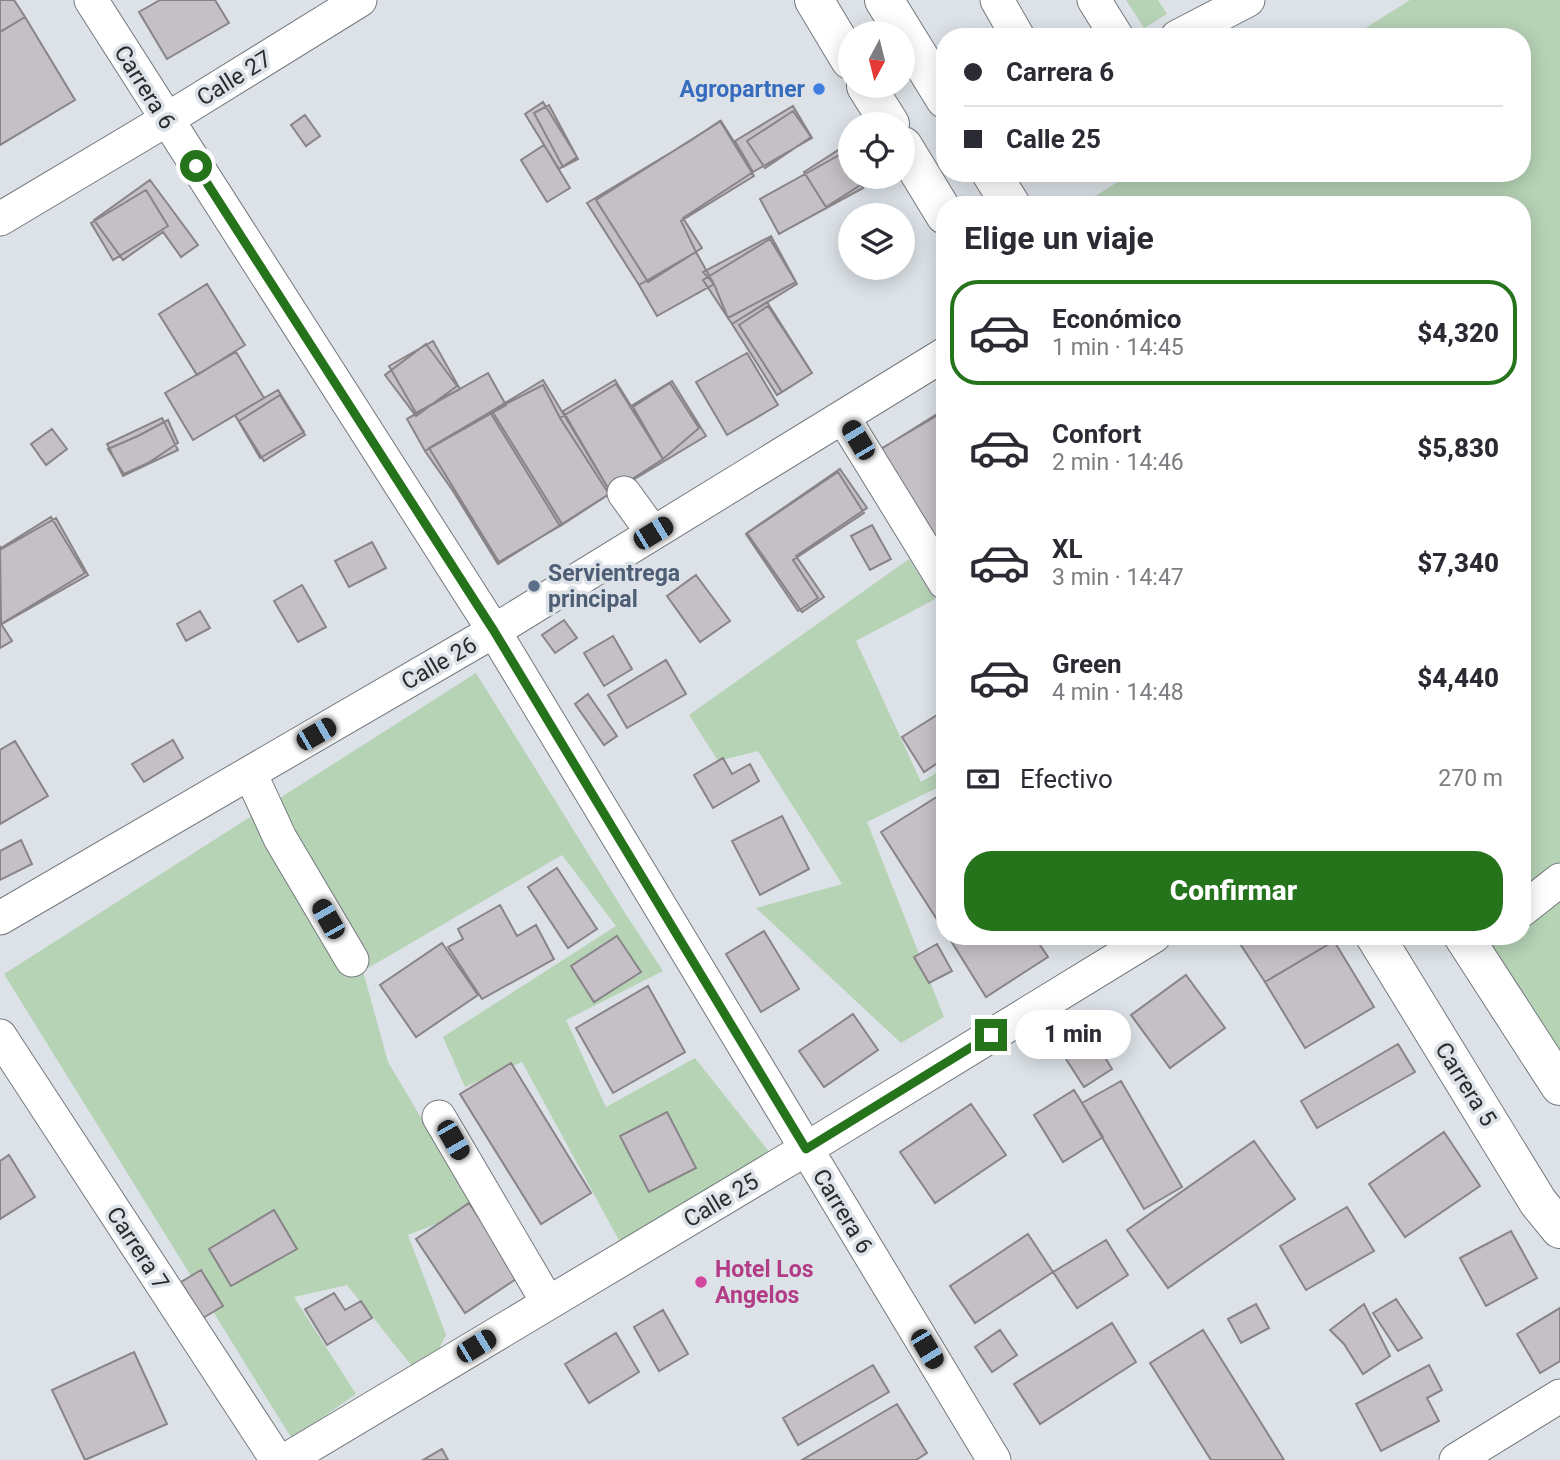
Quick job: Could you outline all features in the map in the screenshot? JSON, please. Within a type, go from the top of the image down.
[{"type":"main road","points":[[814,0],[838,40]]},
{"type":"main road","points":[[884,0],[936,84]]},
{"type":"main road","points":[[915,166],[936,200]]},
{"type":"main road","name":"Carrera 5","points":[[1381,945],[1538,1202],[1560,1228]]},
{"type":"main road","points":[[1476,945],[1560,1086]]},
{"type":"street","name":"Carrera 6","points":[[91,0],[494,631],[994,1460]]},
{"type":"street","name":"Calle 27","points":[[0,219],[360,0]]},
{"type":"street","points":[[996,0],[1013,28]]},
{"type":"street","points":[[1094,0],[1111,28]]},
{"type":"street","points":[[1194,28],[1248,0]]},
{"type":"street","name":"Calle 26","points":[[0,918],[494,631],[936,359]]},
{"type":"street","points":[[843,416],[936,568]]},
{"type":"street","points":[[624,493],[653,533]]},
{"type":"street","points":[[250,773],[280,838],[352,960]]},
{"type":"street","points":[[1531,903],[1560,880]]},
{"type":"street","name":"Calle 25","points":[[286,1460],[806,1149],[1139,945]]},
{"type":"street","name":"Carrera 7","points":[[0,1036],[277,1460]]},
{"type":"street","points":[[439,1117],[548,1303]]},
{"type":"street","points":[[1456,1460],[1560,1396]]},
{"type":"green space","points":[[1126,0],[1158,0],[1167,14],[1144,28]]},
{"type":"green space","points":[[1410,0],[1560,0],[1560,1061],[1486,945],[1531,945],[1531,196],[1095,196],[1118,182],[1531,182],[1531,28],[1365,28]]},
{"type":"green space","points":[[909,559],[935,599],[856,641],[921,782],[936,773],[936,788],[867,822],[944,1017],[901,1043],[756,908],[842,884],[758,751],[718,761],[689,715]]},
{"type":"green space","points":[[476,673],[663,971],[566,1020],[606,1107],[695,1058],[774,1158],[621,1244],[522,1062],[465,1087],[443,1037],[616,926],[562,855],[363,971],[388,1062],[475,1209],[408,1235],[446,1335],[423,1380],[347,1285],[294,1297],[356,1394],[292,1439],[4,974]]},
{"type":"building","points":[[0,0],[14,0],[25,17],[0,32]]},
{"type":"building","points":[[160,0],[215,0],[229,23],[167,59],[139,12]]},
{"type":"building","points":[[25,17],[75,100],[0,145],[0,32]]},
{"type":"building","points":[[543,102],[577,157],[559,169],[525,114]]},
{"type":"building","points":[[549,105],[578,159],[563,167],[534,113]]},
{"type":"building","points":[[793,106],[812,138],[753,172],[735,141]]},
{"type":"building","points":[[793,111],[811,137],[765,168],[747,141]]},
{"type":"building","points":[[305,115],[320,136],[306,146],[291,125]]},
{"type":"building","points":[[720,121],[754,176],[681,221],[696,252],[639,285],[587,203]]},
{"type":"building","points":[[721,121],[753,172],[683,218],[702,248],[648,282],[596,200]]},
{"type":"building","points":[[544,145],[570,188],[547,202],[521,160]]},
{"type":"building","points":[[838,150],[838,189],[854,189],[826,207],[804,172]]},
{"type":"building","points":[[838,156],[838,189],[861,189],[779,234],[760,199]]},
{"type":"building","points":[[150,180],[198,245],[181,257],[163,232],[123,260],[94,220]]},
{"type":"building","points":[[146,190],[168,226],[113,260],[91,223]]},
{"type":"building","points":[[771,236],[796,282],[728,318],[714,284],[703,272]]},
{"type":"building","points":[[770,239],[797,284],[732,324],[703,280]]},
{"type":"building","points":[[696,252],[714,284],[657,316],[639,285]]},
{"type":"building","points":[[207,284],[245,345],[197,375],[159,314]]},
{"type":"building","points":[[767,302],[812,373],[777,395],[732,324]]},
{"type":"building","points":[[768,306],[812,373],[782,392],[739,325]]},
{"type":"building","points":[[433,341],[460,389],[416,413],[389,366]]},
{"type":"building","points":[[426,344],[457,386],[416,416],[385,375]]},
{"type":"building","points":[[236,352],[264,398],[193,440],[165,393]]},
{"type":"building","points":[[747,353],[778,405],[727,435],[696,382]]},
{"type":"building","points":[[488,373],[506,405],[425,451],[407,419]]},
{"type":"building","points":[[543,380],[611,493],[560,526],[490,412]]},
{"type":"building","points":[[615,380],[631,406],[672,381],[706,436],[611,493],[563,411]]},
{"type":"building","points":[[670,383],[699,428],[663,459],[633,407]]},
{"type":"building","points":[[616,384],[663,459],[609,494],[560,418]]},
{"type":"building","points":[[543,385],[560,418],[609,494],[562,524],[492,411]]},
{"type":"building","points":[[278,390],[304,432],[260,458],[235,415]]},
{"type":"building","points":[[280,395],[305,435],[264,461],[239,421]]},
{"type":"building","points":[[492,411],[562,524],[498,564],[425,451]]},
{"type":"building","points":[[490,412],[560,526],[499,562],[429,448]]},
{"type":"building","points":[[936,415],[936,545],[878,451]]},
{"type":"building","points":[[936,416],[936,548],[877,451]]},
{"type":"building","points":[[162,418],[178,450],[123,476],[107,444]]},
{"type":"building","points":[[168,420],[178,443],[148,463],[124,474],[108,449]]},
{"type":"building","points":[[52,429],[67,449],[46,465],[31,444]]},
{"type":"building","points":[[840,469],[867,508],[796,556],[824,597],[802,612],[747,533]]},
{"type":"building","points":[[838,472],[864,513],[793,560],[818,598],[798,611],[746,534]]},
{"type":"building","points":[[51,517],[85,573],[1,624],[0,546],[1,548]]},
{"type":"building","points":[[56,518],[88,575],[0,625],[0,550]]},
{"type":"building","points":[[872,525],[891,559],[870,570],[851,536]]},
{"type":"building","points":[[372,542],[386,568],[349,587],[335,561]]},
{"type":"building","points":[[696,575],[730,621],[700,642],[667,596]]},
{"type":"building","points":[[302,585],[326,627],[298,642],[274,601]]},
{"type":"building","points":[[200,611],[210,628],[186,641],[177,624]]},
{"type":"building","points":[[564,620],[577,638],[555,653],[542,635]]},
{"type":"building","points":[[0,622],[12,641],[0,648]]},
{"type":"building","points":[[613,636],[632,669],[604,686],[584,653]]},
{"type":"building","points":[[666,660],[686,694],[627,728],[608,695]]},
{"type":"building","points":[[588,694],[617,736],[604,745],[575,704]]},
{"type":"building","points":[[936,716],[936,764],[924,772],[902,737]]},
{"type":"building","points":[[173,740],[183,758],[144,782],[132,764]]},
{"type":"building","points":[[15,741],[48,796],[0,824],[0,750]]},
{"type":"building","points":[[723,758],[732,774],[750,764],[759,781],[713,808],[694,775]]},
{"type":"building","points":[[936,797],[936,918],[881,832]]},
{"type":"building","points":[[782,816],[809,869],[760,895],[732,841]]},
{"type":"building","points":[[21,840],[32,864],[0,880],[0,851]]},
{"type":"building","points":[[557,868],[597,929],[568,948],[528,887]]},
{"type":"building","points":[[500,905],[517,936],[536,925],[554,959],[482,999],[448,947],[463,939],[458,929]]},
{"type":"building","points":[[764,931],[799,989],[761,1012],[726,954]]},
{"type":"building","points":[[617,936],[641,972],[594,1002],[571,966]]},
{"type":"building","points":[[442,943],[478,995],[416,1037],[380,985]]},
{"type":"building","points":[[938,945],[952,971],[929,983],[914,957]]},
{"type":"building","points":[[954,945],[1040,945],[1048,957],[986,997]]},
{"type":"building","points":[[1241,945],[1327,945],[1265,982]]},
{"type":"building","points":[[1327,945],[1336,945],[1374,1007],[1305,1048],[1265,982]]},
{"type":"building","points":[[1186,975],[1225,1028],[1170,1068],[1131,1015]]},
{"type":"building","points":[[648,986],[685,1052],[613,1093],[576,1028]]},
{"type":"building","points":[[853,1014],[878,1050],[824,1087],[799,1051]]},
{"type":"building","points":[[1095,1041],[1112,1069],[1084,1087],[1066,1059]]},
{"type":"building","points":[[1398,1044],[1415,1072],[1317,1128],[1301,1101]]},
{"type":"building","points":[[511,1063],[591,1193],[541,1224],[460,1094]]},
{"type":"building","points":[[1121,1081],[1182,1187],[1144,1209],[1082,1103]]},
{"type":"building","points":[[1074,1090],[1103,1137],[1063,1162],[1034,1115]]},
{"type":"building","points":[[971,1104],[1006,1155],[935,1203],[900,1152]]},
{"type":"building","points":[[667,1112],[696,1168],[649,1192],[620,1136]]},
{"type":"building","points":[[1444,1132],[1480,1186],[1405,1237],[1369,1184]]},
{"type":"building","points":[[1254,1141],[1295,1199],[1168,1288],[1127,1230]]},
{"type":"building","points":[[9,1155],[35,1197],[0,1219],[0,1161]]},
{"type":"building","points":[[469,1203],[519,1277],[465,1313],[416,1239]]},
{"type":"building","points":[[1347,1207],[1374,1251],[1306,1290],[1280,1246]]},
{"type":"building","points":[[274,1210],[297,1249],[231,1286],[209,1249]]},
{"type":"building","points":[[1511,1231],[1537,1278],[1486,1306],[1460,1258]]},
{"type":"building","points":[[1028,1234],[1053,1272],[975,1323],[950,1286]]},
{"type":"building","points":[[1106,1240],[1128,1275],[1077,1308],[1053,1272]]},
{"type":"building","points":[[201,1270],[223,1306],[203,1318],[181,1282]]},
{"type":"building","points":[[334,1293],[345,1310],[361,1301],[372,1318],[327,1345],[305,1309]]},
{"type":"building","points":[[1396,1299],[1422,1338],[1398,1351],[1373,1313]]},
{"type":"building","points":[[1256,1304],[1269,1328],[1241,1343],[1228,1319]]},
{"type":"building","points":[[1364,1304],[1390,1356],[1363,1374],[1344,1344],[1330,1330]]},
{"type":"building","points":[[1560,1308],[1560,1361],[1540,1373],[1517,1334]]},
{"type":"building","points":[[663,1310],[688,1354],[659,1371],[634,1327]]},
{"type":"building","points":[[1112,1323],[1136,1362],[1040,1424],[1014,1384]]},
{"type":"building","points":[[1000,1330],[1017,1355],[992,1372],[975,1347]]},
{"type":"building","points":[[1203,1330],[1284,1460],[1211,1460],[1150,1363]]},
{"type":"building","points":[[616,1333],[639,1372],[589,1403],[565,1364]]},
{"type":"building","points":[[134,1352],[167,1424],[85,1460],[52,1390]]},
{"type":"building","points":[[873,1365],[889,1392],[798,1445],[783,1418]]},
{"type":"building","points":[[1429,1365],[1442,1390],[1427,1398],[1439,1421],[1381,1451],[1356,1404]]},
{"type":"building","points":[[897,1404],[927,1453],[916,1460],[802,1460]]},
{"type":"building","points":[[442,1449],[448,1460],[423,1460]]},
{"type":"place","name":"Agropartner","points":[[819,89]]},
{"type":"place","name":"Servientrega principal","points":[[534,586]]},
{"type":"place","name":"Hotel Los Angelos","points":[[701,1282]]},
{"type":"route","points":[[196,166],[494,631],[806,1149],[991,1035]]}]
